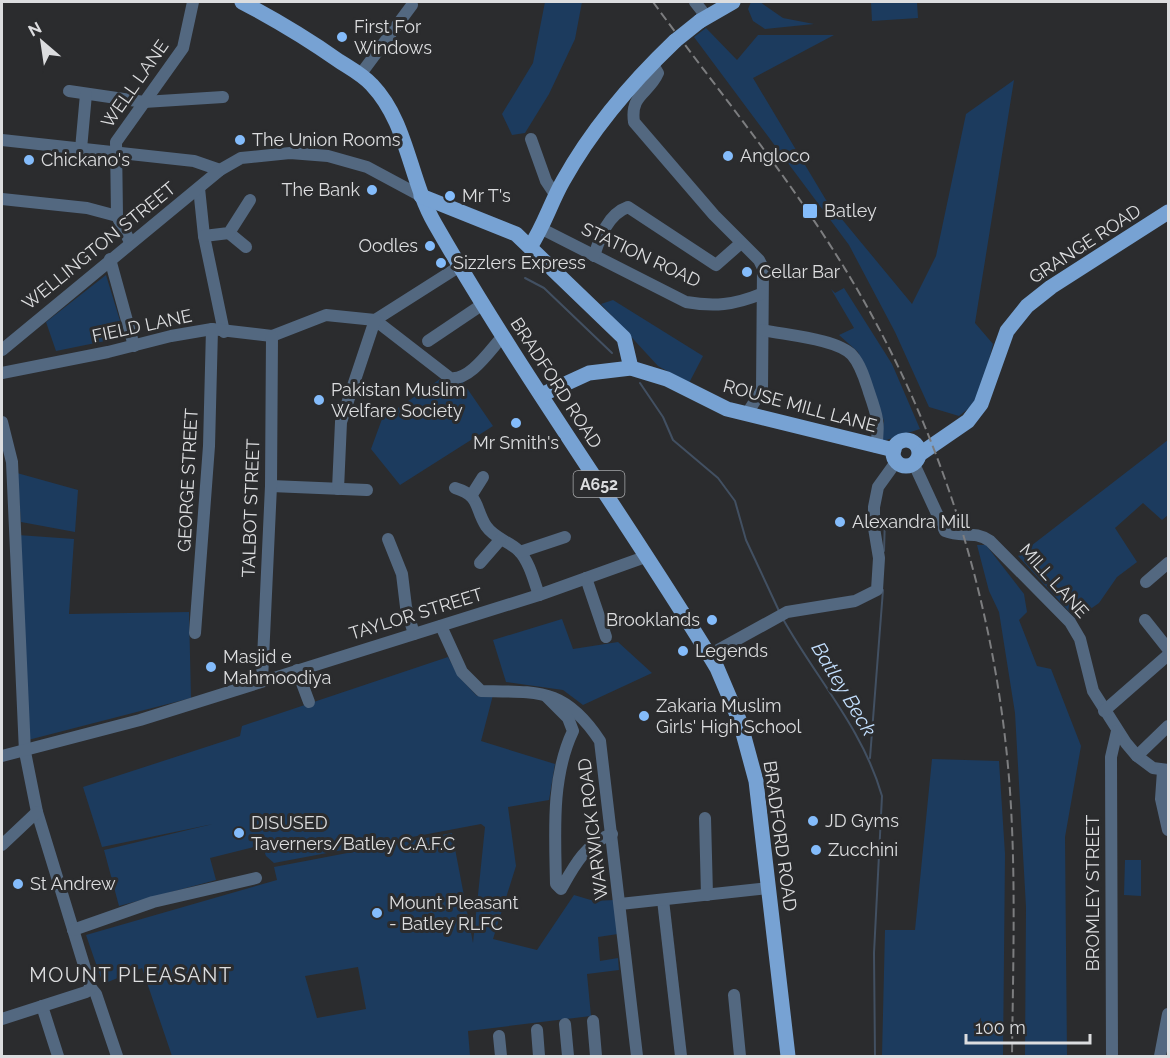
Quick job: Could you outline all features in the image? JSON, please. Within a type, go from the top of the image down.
[{"type":"main road","name":"BRADFORD ROAD","points":[[242,2],[301,35],[371,83],[396,118],[421,196],[460,266],[709,655],[740,722],[754,773],[788,1056]]},
{"type":"main road","points":[[530,247],[542,229],[556,196],[594,130],[627,88],[675,40],[703,19],[733,2]]},
{"type":"main road","points":[[421,196],[516,234],[624,338],[632,368]]},
{"type":"main road","name":"GRANGE ROAD","points":[[895,456],[901,441],[909,440],[917,454],[968,421],[981,404],[1007,331],[1026,306],[1051,287],[1168,212]]},
{"type":"main road","name":"ROUSE MILL LANE","points":[[541,394],[589,373],[632,368],[667,379],[727,409],[748,412],[876,447],[895,456],[906,467],[917,454]]},
{"type":"street","name":"WELL LANE","points":[[115,151],[116,142],[183,48],[193,2]]},
{"type":"street","points":[[695,2],[703,19]]},
{"type":"street","points":[[360,75],[412,5]]},
{"type":"street","points":[[652,63],[658,73],[636,101],[633,110],[634,122],[714,215],[759,260],[763,268],[760,294],[763,330],[762,390],[748,412]]},
{"type":"street","points":[[69,92],[144,102],[223,98]]},
{"type":"street","points":[[81,149],[86,93]]},
{"type":"street","points":[[531,139],[546,182],[556,196]]},
{"type":"street","points":[[2,140],[194,161],[220,170]]},
{"type":"street","points":[[115,151],[117,216],[130,242]]},
{"type":"street","name":"WELLINGTON STREET","points":[[2,350],[130,242],[220,170],[241,158],[290,153],[328,156],[366,167],[421,196]]},
{"type":"street","name":"GEORGE STREET","points":[[195,633],[218,331],[199,188]]},
{"type":"street","points":[[2,199],[87,208],[117,216]]},
{"type":"street","points":[[204,236],[229,232],[250,200]]},
{"type":"street","points":[[594,256],[599,241],[616,212],[628,207],[716,265],[741,243]]},
{"type":"street","name":"STATION ROAD","points":[[542,229],[686,302],[712,307],[736,304],[760,294]]},
{"type":"street","points":[[229,232],[246,247]]},
{"type":"street","points":[[110,259],[134,346]]},
{"type":"street","points":[[338,489],[340,422],[375,321],[460,266]]},
{"type":"street","points":[[428,341],[483,304]]},
{"type":"street","name":"FIELD LANE","points":[[2,373],[134,346],[171,336],[218,331],[272,336],[326,315],[375,321]]},
{"type":"street","points":[[375,321],[450,378],[456,379],[472,370],[503,336]]},
{"type":"street","points":[[763,330],[836,345],[851,353],[861,369],[878,415],[876,447]]},
{"type":"street","name":"TALBOT STREET","points":[[262,680],[271,486],[272,336]]},
{"type":"street","points":[[2,422],[12,462],[25,752],[37,812],[91,988],[96,994],[117,1056]]},
{"type":"street","name":"MILL LANE","points":[[917,454],[945,531],[953,534],[979,533],[990,540],[1070,622],[1080,639],[1092,691],[1104,711],[1137,756],[1166,770]]},
{"type":"street","points":[[709,655],[782,614],[855,601],[878,590],[879,558],[874,528],[874,507],[878,487],[895,456]]},
{"type":"street","points":[[471,496],[483,477]]},
{"type":"street","points":[[271,486],[367,490]]},
{"type":"street","points":[[455,488],[471,496],[478,505],[484,524],[500,540],[520,552],[539,594]]},
{"type":"street","points":[[520,552],[565,537]]},
{"type":"street","points":[[388,539],[402,574],[406,607],[414,634]]},
{"type":"street","points":[[480,562],[500,540]]},
{"type":"street","name":"TAYLOR STREET","points":[[2,756],[25,752],[140,720],[262,680],[441,626],[645,557]]},
{"type":"street","points":[[1146,582],[1168,563]]},
{"type":"street","points":[[586,578],[606,637]]},
{"type":"street","points":[[1145,620],[1168,649]]},
{"type":"street","name":"WARWICK ROAD","points":[[441,626],[462,672],[481,691],[530,691],[565,702],[584,716],[600,741],[637,1056]]},
{"type":"street","points":[[1104,711],[1168,655]]},
{"type":"street","points":[[297,670],[309,702]]},
{"type":"street","points":[[546,696],[568,718],[573,730],[562,753],[555,826],[556,884],[561,890],[576,862],[598,839],[612,834]]},
{"type":"street","points":[[1137,756],[1168,726]]},
{"type":"street","name":"BROMLEY STREET","points":[[1112,1056],[1111,757],[1117,731]]},
{"type":"street","points":[[1166,770],[1161,799],[1168,830]]},
{"type":"street","points":[[2,844],[37,812]]},
{"type":"street","points":[[705,818],[707,895]]},
{"type":"street","points":[[73,930],[153,902],[256,878]]},
{"type":"street","points":[[620,904],[769,888]]},
{"type":"street","points":[[663,900],[681,1056]]},
{"type":"street","points":[[2,1019],[86,992],[91,988]]},
{"type":"street","points":[[734,994],[740,1056]]},
{"type":"street","points":[[42,1006],[58,1056]]},
{"type":"street","points":[[1160,1056],[1168,1014]]},
{"type":"street","points":[[593,1021],[596,1056]]},
{"type":"street","points":[[565,1024],[568,1056]]},
{"type":"street","points":[[537,1030],[539,1056]]},
{"type":"street","points":[[495,1056],[496,1036],[501,1056]]},
{"type":"shaded area","points":[[545,2],[582,2],[575,39],[549,94],[525,133],[512,135],[502,114],[533,63]]},
{"type":"shaded area","points":[[751,2],[760,2],[783,18],[814,24],[765,29],[753,21],[748,9]]},
{"type":"shaded area","points":[[871,2],[917,2],[918,18],[872,21]]},
{"type":"shaded area","points":[[706,28],[737,60],[758,35],[834,35],[753,78],[826,200],[912,304],[936,256],[966,114],[1014,80],[975,323],[993,344],[979,400],[959,416],[929,407],[895,332],[849,245],[694,37]]},
{"type":"shaded area","points":[[106,275],[125,337],[56,351],[46,322]]},
{"type":"shaded area","points":[[844,288],[892,364],[920,429],[880,442],[884,421],[858,352],[839,335],[854,328],[831,289],[835,293]]},
{"type":"shaded area","points":[[613,300],[703,356],[689,383],[658,366],[601,304]]},
{"type":"shaded area","points":[[440,379],[451,387],[462,381],[493,426],[400,485],[371,449],[382,419]]},
{"type":"shaded area","points":[[1168,440],[1168,515],[1162,520],[1143,503],[1115,528],[1137,562],[1117,577],[1099,603],[1076,619],[1018,556]]},
{"type":"shaded area","points":[[17,473],[78,490],[75,532],[21,522]]},
{"type":"shaded area","points":[[18,535],[74,539],[69,614],[189,612],[191,698],[28,740]]},
{"type":"shaded area","points":[[977,545],[986,545],[1024,594],[1027,612],[1019,620],[1037,666],[1051,669],[1081,746],[1065,837],[1067,1056],[1025,1056],[1026,907],[1015,713],[999,612],[989,591]]},
{"type":"shaded area","points":[[562,619],[573,649],[618,642],[652,673],[583,705],[563,690],[506,682],[493,640]]},
{"type":"shaded area","points":[[448,657],[459,677],[477,696],[493,695],[481,741],[555,764],[549,800],[508,807],[516,866],[493,939],[537,950],[574,895],[594,901],[614,900],[618,934],[598,937],[600,961],[618,958],[619,970],[587,974],[591,1016],[468,1031],[470,1056],[172,1056],[142,968],[103,984],[86,935],[277,880],[274,867],[452,833],[473,943],[485,827],[481,824],[274,863],[266,856],[262,845],[210,858],[216,880],[119,906],[104,850],[213,824],[102,847],[83,787],[240,736],[242,726]],"holes":[[[358,967],[366,1009],[317,1018],[305,976]]]},
{"type":"shaded area","points":[[932,759],[999,761],[1005,854],[1003,1056],[882,1056],[885,930],[915,930]]},
{"type":"shaded area","points":[[1125,860],[1141,860],[1141,896],[1124,895]]},
{"type":"waterway","name":"Batley Beck","points":[[525,278],[544,288],[612,353]]},
{"type":"waterway","name":"Batley Beck","points":[[640,383],[663,417],[673,440],[718,478],[735,501],[746,540],[779,611]]},
{"type":"waterway","points":[[884,551],[885,518]]},
{"type":"waterway","points":[[870,758],[883,590]]},
{"type":"waterway","name":"Batley Beck","points":[[783,619],[851,726],[874,772],[882,796],[874,953],[875,1056]]},
{"type":"railway","points":[[653,2],[791,187],[842,263],[895,360],[945,478],[981,601],[1004,727],[1013,857],[1012,1056]]},
{"type":"place","name":"First For Windows","points":[[342,37]]},
{"type":"place","name":"The Union Rooms","points":[[240,140]]},
{"type":"place","name":"Angloco","points":[[728,156]]},
{"type":"place","name":"Chickano's","points":[[29,160]]},
{"type":"place","name":"The Bank","points":[[372,190]]},
{"type":"place","name":"Mr T's","points":[[450,196]]},
{"type":"place","name":"Batley","points":[[810,211]]},
{"type":"place","name":"Oodles","points":[[430,246]]},
{"type":"place","name":"Sizzlers Express","points":[[441,263]]},
{"type":"place","name":"Cellar Bar","points":[[747,272]]},
{"type":"place","name":"Pakistan Muslim Welfare Society","points":[[319,400]]},
{"type":"place","name":"Mr Smith's","points":[[516,423]]},
{"type":"place","name":"Alexandra Mill","points":[[840,522]]},
{"type":"place","name":"Brooklands","points":[[712,620]]},
{"type":"place","name":"Legends","points":[[683,651]]},
{"type":"place","name":"Masjid e Mahmoodiya","points":[[211,667]]},
{"type":"place","name":"Zakaria Muslim Girls' High School","points":[[644,716]]},
{"type":"place","name":"JD Gyms","points":[[813,821]]},
{"type":"place","name":"DISUSED Taverners/Batley C.A.F.C","points":[[239,833]]},
{"type":"place","name":"Zucchini","points":[[816,850]]},
{"type":"place","name":"St Andrew","points":[[18,884]]},
{"type":"place","name":"Mount Pleasant - Batley RLFC","points":[[377,913]]},
{"type":"district","name":"MOUNT PLEASANT","points":[[131,975]]}]
